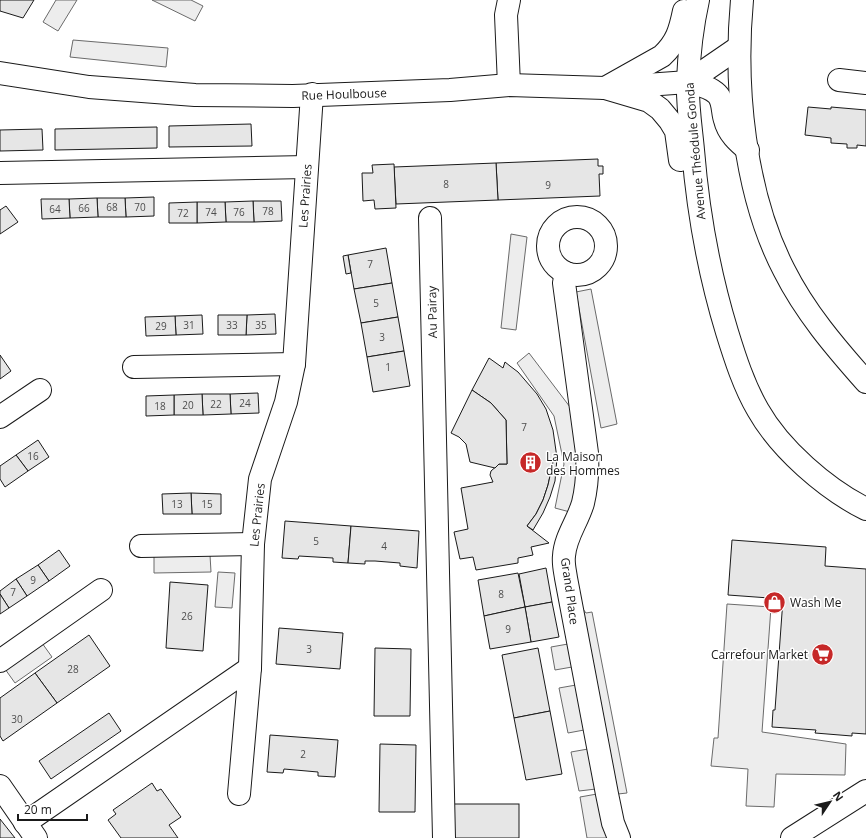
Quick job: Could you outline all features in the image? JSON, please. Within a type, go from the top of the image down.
[{"type":"street","points":[[509,0],[506,14],[509,85]]},
{"type":"street","points":[[605,88],[662,56],[670,48],[677,38],[686,0]]},
{"type":"street","name":"Avenue Théodule Gonda","points":[[698,0],[691,43],[688,82],[695,174],[701,217],[709,261],[722,317],[740,371],[758,411],[771,429],[804,465],[822,481],[866,509]]},
{"type":"street","points":[[742,0],[739,47],[743,126],[757,198],[784,270],[814,321],[866,382]]},
{"type":"street","points":[[688,82],[739,47]]},
{"type":"street","name":"Rue Houlbouse","points":[[0,73],[89,87],[137,92],[195,95],[293,96],[312,94],[450,90],[509,85],[605,88],[688,82]]},
{"type":"street","points":[[839,80],[866,83]]},
{"type":"street","points":[[688,82],[707,87],[717,94],[722,104],[725,122],[733,136],[748,150]]},
{"type":"street","points":[[605,88],[649,101],[660,109],[670,121],[676,131],[690,237],[694,246],[701,255],[709,261]]},
{"type":"street","name":"Les Prairies","points":[[239,794],[250,668],[253,544],[260,480],[286,402],[294,364],[312,94]]},
{"type":"street","points":[[0,173],[307,166]]},
{"type":"street","name":"Au Pairay","points":[[430,218],[444,838]]},
{"type":"street","name":"Grand Place","points":[[566,273],[564,283],[588,468],[587,482],[582,504],[568,539],[564,557],[566,578],[607,794],[613,823],[619,838]]},
{"type":"street","points":[[134,368],[294,364]]},
{"type":"street","points":[[0,418],[40,390]]},
{"type":"street","points":[[141,546],[253,544]]},
{"type":"street","points":[[0,661],[101,590]]},
{"type":"street","points":[[0,786],[30,830],[148,737],[250,668]]},
{"type":"street","points":[[792,838],[866,791]]},
{"type":"shaded area","points":[[56,0],[77,0],[58,31],[43,22]]},
{"type":"shaded area","points":[[152,0],[191,0],[203,6],[195,21]]},
{"type":"shaded area","points":[[73,40],[168,48],[166,67],[70,57]]},
{"type":"shaded area","points":[[511,234],[527,237],[516,330],[501,328]]},
{"type":"shaded area","points":[[591,289],[617,424],[601,428],[576,292]]},
{"type":"shaded area","points":[[529,353],[570,407],[581,461],[570,512],[555,508],[564,464],[554,416],[517,363]]},
{"type":"shaded area","points":[[154,555],[210,555],[211,572],[154,573]]},
{"type":"shaded area","points":[[218,572],[235,573],[232,608],[215,607]]},
{"type":"shaded area","points":[[727,604],[771,607],[762,732],[846,744],[845,775],[776,774],[774,807],[746,806],[748,769],[711,766],[714,738],[718,738]]},
{"type":"shaded area","points":[[583,609],[586,613],[592,612],[627,793],[618,794]]},
{"type":"shaded area","points":[[42,643],[52,657],[15,683],[5,669]]},
{"type":"shaded area","points":[[568,644],[572,667],[555,670],[551,647]]},
{"type":"shaded area","points":[[576,685],[584,730],[568,733],[559,688]]},
{"type":"shaded area","points":[[588,749],[596,789],[579,791],[571,752]]},
{"type":"shaded area","points":[[597,794],[607,838],[587,838],[580,797]]},
{"type":"building","points":[[0,0],[34,0],[23,18],[0,11]]},
{"type":"building","points":[[808,107],[866,110],[866,146],[857,145],[857,148],[847,148],[847,144],[831,143],[831,138],[805,135]]},
{"type":"building","points":[[251,124],[252,146],[169,147],[169,126]]},
{"type":"building","points":[[157,127],[157,148],[55,150],[55,129]]},
{"type":"building","points":[[42,129],[43,150],[0,151],[0,130]]},
{"type":"building","points":[[598,159],[598,166],[603,166],[603,174],[599,174],[600,196],[498,200],[496,163]]},
{"type":"building","points":[[496,163],[498,200],[396,204],[394,167]]},
{"type":"building","points":[[394,164],[396,208],[375,209],[374,200],[363,201],[362,173],[373,173],[372,165]]},
{"type":"building","points":[[154,197],[154,216],[126,217],[125,198]]},
{"type":"building","points":[[97,198],[125,198],[126,217],[98,217]]},
{"type":"building","points":[[97,198],[98,217],[70,218],[69,199]]},
{"type":"building","points":[[41,199],[69,199],[70,218],[42,219]]},
{"type":"building","points":[[253,201],[281,201],[282,221],[254,222]]},
{"type":"building","points":[[253,201],[254,222],[226,222],[225,202]]},
{"type":"building","points":[[197,202],[225,202],[226,222],[197,223]]},
{"type":"building","points":[[197,202],[197,223],[169,223],[169,203]]},
{"type":"building","points":[[6,206],[18,222],[0,234],[0,210]]},
{"type":"building","points":[[386,248],[392,283],[354,289],[348,255]]},
{"type":"building","points":[[348,255],[351,273],[346,274],[343,256]]},
{"type":"building","points":[[392,283],[398,317],[361,323],[354,289]]},
{"type":"building","points":[[275,314],[276,334],[246,335],[247,315]]},
{"type":"building","points":[[202,315],[203,334],[176,335],[175,316]]},
{"type":"building","points":[[218,315],[247,315],[246,335],[218,335]]},
{"type":"building","points":[[175,316],[176,335],[146,336],[145,317]]},
{"type":"building","points":[[398,317],[404,351],[367,357],[361,323]]},
{"type":"building","points":[[404,351],[410,386],[373,392],[367,357]]},
{"type":"building","points":[[0,355],[11,371],[0,379]]},
{"type":"building","name":"La Maison des Hommes","points":[[489,358],[503,368],[505,362],[518,372],[537,394],[546,409],[553,430],[557,458],[553,462],[543,500],[536,514],[527,526],[549,543],[531,547],[533,555],[518,558],[518,563],[476,570],[473,557],[460,559],[454,532],[468,529],[461,488],[493,482],[490,475],[491,471],[499,464],[507,464],[506,420],[491,403],[472,390]]},
{"type":"building","points":[[472,390],[491,403],[506,420],[507,464],[499,464],[495,468],[470,462],[466,444],[459,437],[451,433]]},
{"type":"building","points":[[258,393],[259,413],[231,414],[230,394]]},
{"type":"building","points":[[202,394],[230,394],[231,414],[203,415]]},
{"type":"building","points":[[202,394],[203,415],[174,415],[174,395]]},
{"type":"building","points":[[174,395],[174,415],[146,416],[146,396]]},
{"type":"building","points":[[38,440],[49,457],[28,471],[16,455]]},
{"type":"building","points":[[16,455],[28,471],[5,487],[0,479],[0,466]]},
{"type":"building","points":[[557,458],[555,481],[550,497],[533,530],[527,526],[536,514],[543,500],[553,462]]},
{"type":"building","points":[[191,493],[221,494],[221,514],[192,514]]},
{"type":"building","points":[[191,493],[192,514],[163,514],[162,494]]},
{"type":"building","points":[[285,521],[351,526],[348,563],[333,562],[333,558],[299,556],[298,559],[282,558]]},
{"type":"building","points":[[351,526],[419,531],[417,568],[400,566],[400,563],[375,561],[365,561],[365,564],[348,563]]},
{"type":"building","name":"Carrefour Market","points":[[732,540],[826,547],[825,566],[866,569],[866,734],[852,733],[852,736],[815,733],[816,730],[772,727],[773,710],[775,710],[783,599],[728,595]]},
{"type":"building","points":[[59,550],[70,566],[49,581],[38,565]]},
{"type":"building","points":[[38,565],[49,581],[27,596],[16,579]]},
{"type":"building","points":[[546,568],[552,602],[525,607],[519,574]]},
{"type":"building","points":[[518,573],[525,607],[484,616],[478,580]]},
{"type":"building","points":[[16,579],[27,596],[9,608],[0,594],[0,591]]},
{"type":"building","points":[[170,582],[208,585],[203,651],[166,648]]},
{"type":"building","points":[[0,594],[9,608],[0,614]]},
{"type":"building","points":[[552,602],[559,637],[531,642],[525,607]]},
{"type":"building","points":[[525,607],[531,642],[490,649],[484,616]]},
{"type":"building","points":[[279,628],[343,633],[340,669],[276,664]]},
{"type":"building","points":[[89,635],[110,666],[57,703],[35,673]]},
{"type":"building","points":[[375,648],[411,649],[410,716],[374,716]]},
{"type":"building","points":[[538,648],[550,711],[514,718],[502,655]]},
{"type":"building","points":[[35,673],[57,703],[3,741],[0,736],[0,698]]},
{"type":"building","points":[[550,711],[562,774],[526,780],[514,718]]},
{"type":"building","points":[[109,713],[121,731],[51,779],[39,761]]},
{"type":"building","points":[[270,735],[338,740],[335,777],[318,776],[318,772],[284,769],[283,773],[267,772]]},
{"type":"building","points":[[380,744],[416,745],[415,812],[379,812]]},
{"type":"building","points":[[152,783],[157,791],[161,789],[181,817],[169,825],[178,838],[121,838],[108,820],[116,814],[113,810]]},
{"type":"building","points":[[452,804],[519,804],[519,838],[452,838]]},
{"type":"building","points":[[0,819],[15,838],[0,838]]},
{"type":"place","name":"La Maison des Hommes","points":[[530,463]]},
{"type":"place","name":"Wash Me","points":[[774,602]]},
{"type":"place","name":"Carrefour Market","points":[[823,654]]}]
